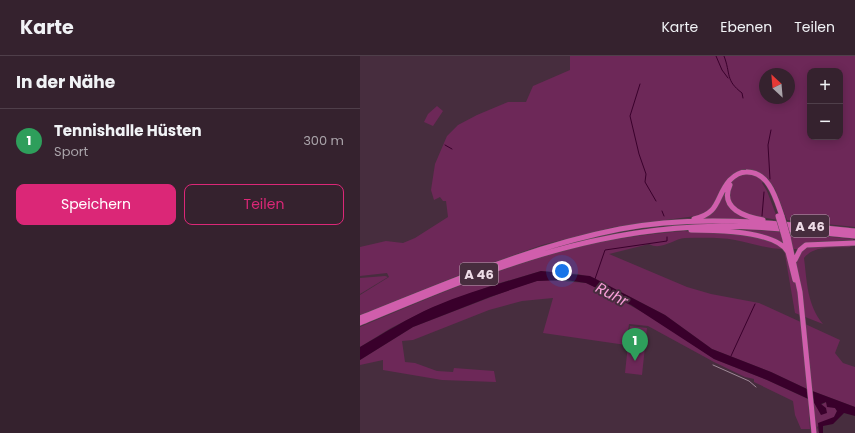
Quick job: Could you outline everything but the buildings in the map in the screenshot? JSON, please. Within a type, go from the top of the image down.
[{"type":"highway","points":[[788,252],[780,243],[745,234],[713,230],[671,230],[667,226],[670,221],[699,218],[710,213],[718,204],[730,179],[744,172],[758,174],[767,182],[773,192],[794,260],[802,312],[814,433]]},
{"type":"highway","points":[[780,216],[770,192],[759,179],[744,175],[731,183],[728,190],[728,200],[736,211],[746,216],[780,223]]},
{"type":"highway","name":"A 46","points":[[360,318],[532,251],[620,229],[667,226],[707,221],[780,223],[855,231]]},
{"type":"highway","name":"A 46","points":[[360,323],[492,270],[570,245],[667,226],[779,228],[855,236]]},
{"type":"highway","points":[[786,236],[788,252],[802,312]]},
{"type":"highway","points":[[794,260],[800,250],[806,246],[855,242]]},
{"type":"shaded area","points":[[570,56],[855,56],[855,227],[787,220],[775,189],[767,177],[762,183],[767,191],[778,220],[749,215],[748,219],[705,218],[703,215],[614,227],[542,245],[472,270],[360,315],[360,295],[389,277],[387,273],[360,276],[360,247],[386,241],[403,243],[415,238],[448,217],[446,201],[443,201],[440,197],[434,200],[431,190],[435,164],[447,136],[458,125],[477,115],[508,102],[526,102],[533,86],[570,70]]},
{"type":"shaded area","points":[[437,106],[443,111],[433,126],[424,122],[428,114]]},
{"type":"shaded area","points":[[726,228],[781,232],[785,245],[769,238]]},
{"type":"shaded area","points":[[684,231],[721,233],[751,237],[775,243],[784,249],[765,247],[729,239],[685,238],[658,246],[649,244],[609,254],[687,287],[711,294],[759,303],[840,340],[835,353],[843,363],[855,367],[855,407],[807,389],[771,372],[712,349],[665,315],[594,278],[578,274],[541,271],[493,285],[431,308],[391,328],[360,347],[360,327],[490,274],[584,245],[627,237]]},
{"type":"shaded area","points":[[789,233],[853,240],[813,242],[798,249],[793,249]]},
{"type":"shaded area","points":[[852,244],[850,247],[831,247],[819,249],[808,254],[804,258],[807,284],[811,301],[823,324],[795,313],[784,249],[789,262],[807,247]]},
{"type":"shaded area","points":[[388,277],[360,294],[360,278]]},
{"type":"shaded area","points":[[549,280],[586,283],[600,289],[657,320],[714,359],[767,380],[808,399],[810,429],[801,429],[795,415],[793,401],[754,382],[754,379],[745,377],[714,362],[648,326],[629,324],[626,345],[543,333],[553,298],[522,301],[489,310],[413,340],[402,341],[405,362],[415,363],[437,371],[453,372],[454,368],[494,371],[496,382],[442,380],[383,370],[383,360],[360,365],[360,360],[413,327],[517,287],[537,281]]},
{"type":"shaded area","points":[[630,326],[647,328],[642,375],[625,373]]},
{"type":"shaded area","points":[[813,401],[818,407],[826,402],[837,411],[834,417],[817,427],[819,433],[817,433]]},
{"type":"water","name":"Ruhr","points":[[541,271],[590,276],[665,315],[712,349],[771,372],[807,389],[855,407],[855,416],[844,413],[833,424],[823,426],[823,433],[819,433],[818,423],[834,417],[837,411],[835,408],[827,407],[826,402],[821,404],[826,408],[827,413],[821,415],[813,401],[767,380],[714,359],[631,305],[586,283],[566,280],[537,281],[490,297],[413,327],[360,360],[360,347],[424,311],[473,292]]},
{"type":"waterway","points":[[716,56],[722,70],[728,78]]},
{"type":"waterway","points":[[724,56],[729,76],[733,84],[742,93],[743,98]]},
{"type":"waterway","points":[[640,84],[630,116],[639,154],[646,174],[645,182],[656,201]]},
{"type":"waterway","points":[[770,179],[768,145],[771,130]]},
{"type":"waterway","points":[[445,145],[452,149]]},
{"type":"waterway","points":[[762,216],[764,192]]},
{"type":"waterway","points":[[662,211],[664,216]]},
{"type":"waterway","name":"Ruhr","points":[[595,279],[605,250],[667,241],[667,237]]},
{"type":"waterway","points":[[731,356],[755,304]]},
{"type":"railway","points":[[713,365],[749,381],[756,387]]},
{"type":"place","name":"Tennishalle Hüsten","points":[[635,361]]}]
